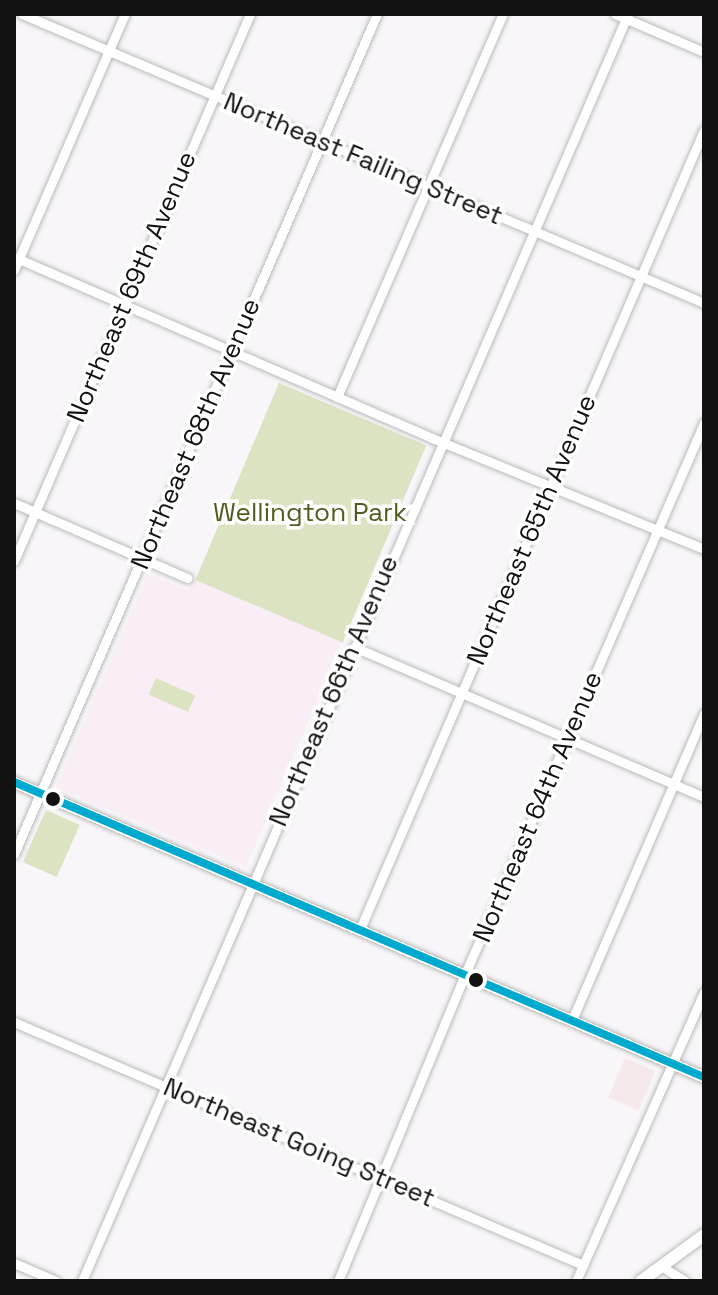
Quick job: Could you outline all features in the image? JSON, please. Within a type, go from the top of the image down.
[{"type":"main road","points":[[641,1281],[704,1235]]},
{"type":"street","name":"Northeast Failing Street","points":[[22,14],[704,303]]},
{"type":"street","points":[[14,270],[16,258],[125,14]]},
{"type":"street","name":"Northeast 69th Avenue","points":[[14,561],[250,14]]},
{"type":"street","name":"Northeast 68th Avenue","points":[[14,854],[377,14]]},
{"type":"street","points":[[337,397],[503,14]]},
{"type":"street","points":[[615,14],[627,16],[704,52]]},
{"type":"street","name":"Northeast 66th Avenue","points":[[82,1281],[627,16]]},
{"type":"street","name":"Northeast 65th Avenue","points":[[360,929],[704,130]]},
{"type":"street","points":[[16,258],[337,397],[704,549]]},
{"type":"street","name":"Northeast 64th Avenue","points":[[338,1281],[465,974],[704,423]]},
{"type":"street","points":[[14,503],[187,578]]},
{"type":"street","points":[[354,647],[704,797]]},
{"type":"street","points":[[572,1020],[704,713]]},
{"type":"street","points":[[14,782],[704,1077]]},
{"type":"street","points":[[576,1281],[704,992]]},
{"type":"street","name":"Northeast Going Street","points":[[14,1022],[583,1265]]},
{"type":"street","points":[[14,1263],[56,1281]]},
{"type":"street","points":[[661,1266],[685,1281]]},
{"type":"shaded area","points":[[148,574],[188,591],[194,579],[342,642],[246,867],[56,787]]},
{"type":"shaded area","points":[[625,1058],[655,1071],[639,1110],[608,1098]]},
{"type":"green space","name":"Wellington Park","points":[[279,383],[426,446],[343,643],[195,580]]},
{"type":"green space","points":[[156,678],[195,695],[188,712],[149,694]]},
{"type":"green space","points":[[46,810],[80,825],[57,877],[23,862]]},
{"type":"transit line","points":[[14,782],[704,1077]]}]
